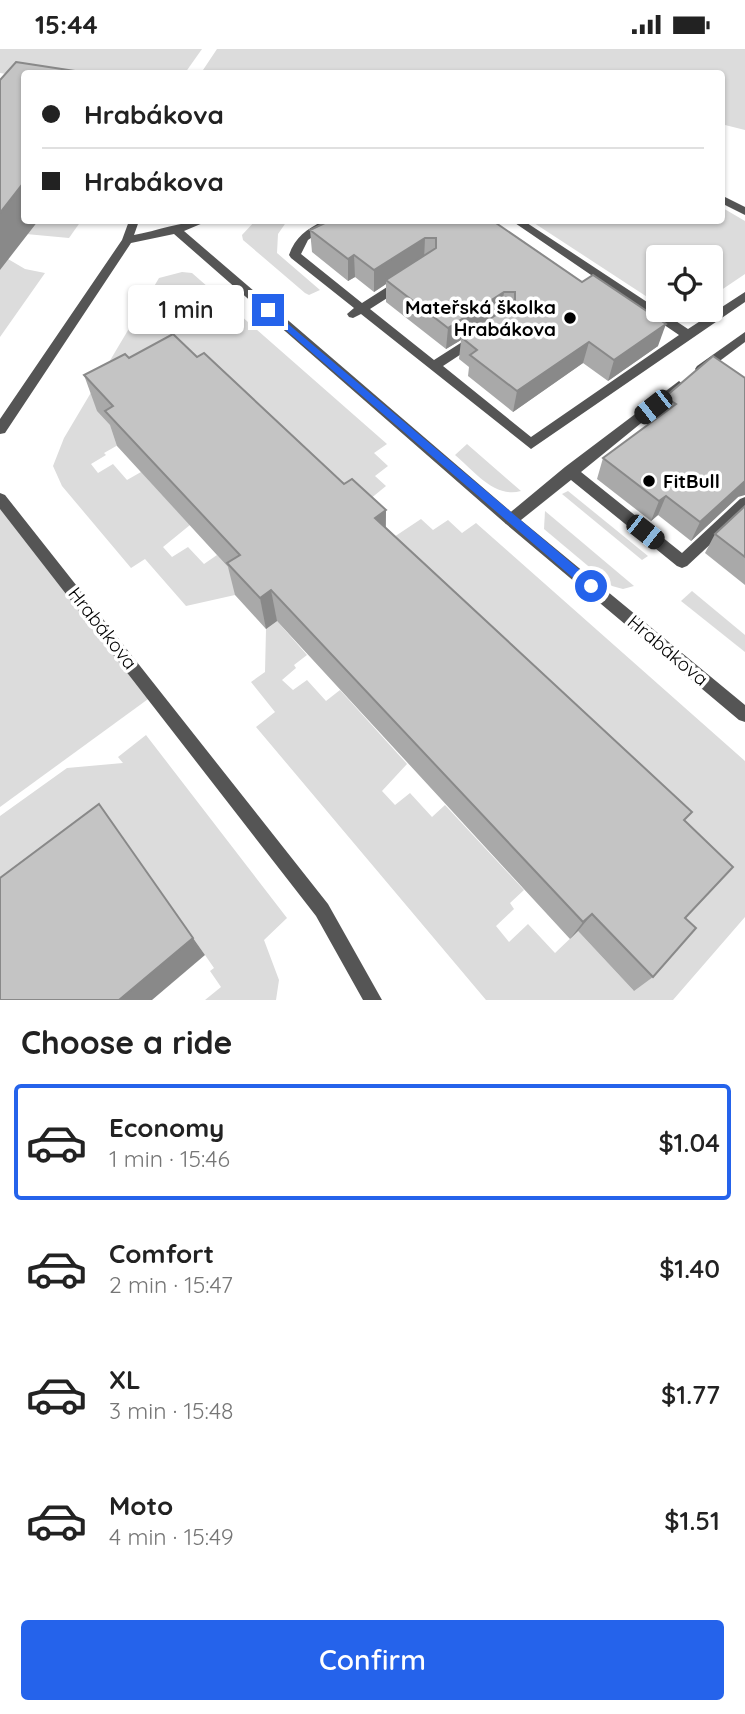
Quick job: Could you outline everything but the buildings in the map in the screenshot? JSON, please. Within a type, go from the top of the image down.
[{"type":"street","points":[[725,200],[745,212]]},
{"type":"street","points":[[0,429],[127,240],[133,224]]},
{"type":"street","points":[[127,240],[176,230],[191,224]]},
{"type":"street","points":[[325,224],[306,234],[298,243],[295,255],[358,311],[434,366],[531,444],[745,296]]},
{"type":"street","points":[[522,224],[688,335]]},
{"type":"street","name":"Hrabákova","points":[[176,230],[511,520],[745,715]]},
{"type":"street","points":[[358,311],[418,272]]},
{"type":"street","points":[[434,366],[486,333]]},
{"type":"street","points":[[511,520],[745,336]]},
{"type":"street","points":[[570,471],[682,562],[745,503]]},
{"type":"street","name":"Hrabákova","points":[[0,499],[322,910],[373,1000]]},
{"type":"shaded area","points":[[0,49],[202,49],[187,70],[21,70],[19,76],[0,73]]},
{"type":"shaded area","points":[[217,49],[745,49],[745,130],[725,125],[725,70],[203,70]]},
{"type":"shaded area","points":[[725,209],[745,221],[745,274],[723,289],[723,245],[646,245],[646,296],[536,224],[725,224]]},
{"type":"shaded area","points":[[27,224],[79,224],[69,238],[26,234]]},
{"type":"shaded area","points":[[252,224],[285,224],[278,234],[277,253],[320,290],[309,295],[305,293],[243,240],[242,235]]},
{"type":"shaded area","points":[[8,259],[25,269],[45,273],[0,337],[0,267]]},
{"type":"shaded area","points":[[182,272],[192,273],[387,444],[374,453],[388,466],[375,476],[386,486],[353,513],[125,441],[104,453],[106,455],[91,464],[98,473],[113,464],[127,480],[141,472],[190,525],[163,547],[172,557],[188,547],[204,564],[217,555],[246,587],[235,595],[186,606],[145,559],[131,568],[62,486],[53,466],[64,438],[159,278]]},
{"type":"shaded area","points":[[467,444],[521,491],[502,491],[485,482],[455,455]]},
{"type":"shaded area","points":[[568,491],[648,556],[642,560],[562,494]]},
{"type":"shaded area","points":[[0,499],[155,694],[0,807]]},
{"type":"shaded area","points":[[545,511],[634,586],[623,589],[612,586],[544,529]]},
{"type":"shaded area","points":[[421,519],[433,530],[448,520],[462,533],[476,523],[745,761],[745,917],[673,1000],[486,1000],[256,727],[275,712],[251,682],[265,672],[266,629],[277,621],[307,655],[294,665],[296,668],[282,680],[293,690],[307,680],[326,701],[340,690],[407,764],[382,791],[395,805],[410,793],[432,817],[445,805],[524,890],[510,903],[514,909],[496,926],[509,942],[528,924],[555,953],[578,931],[634,991],[385,543]]},
{"type":"shaded area","points":[[692,591],[745,635],[745,652],[681,601]]},
{"type":"shaded area","points":[[146,735],[287,918],[264,940],[279,980],[276,1000],[205,1000],[221,987],[210,971],[214,968],[116,827],[0,889],[0,816],[67,768],[123,763],[118,757]]},
{"type":"place","name":"Mateřská školka Hrabákova","points":[[570,318]]},
{"type":"place","name":"FitBull","points":[[649,481]]},
{"type":"route","points":[[268,310],[591,586]]}]
